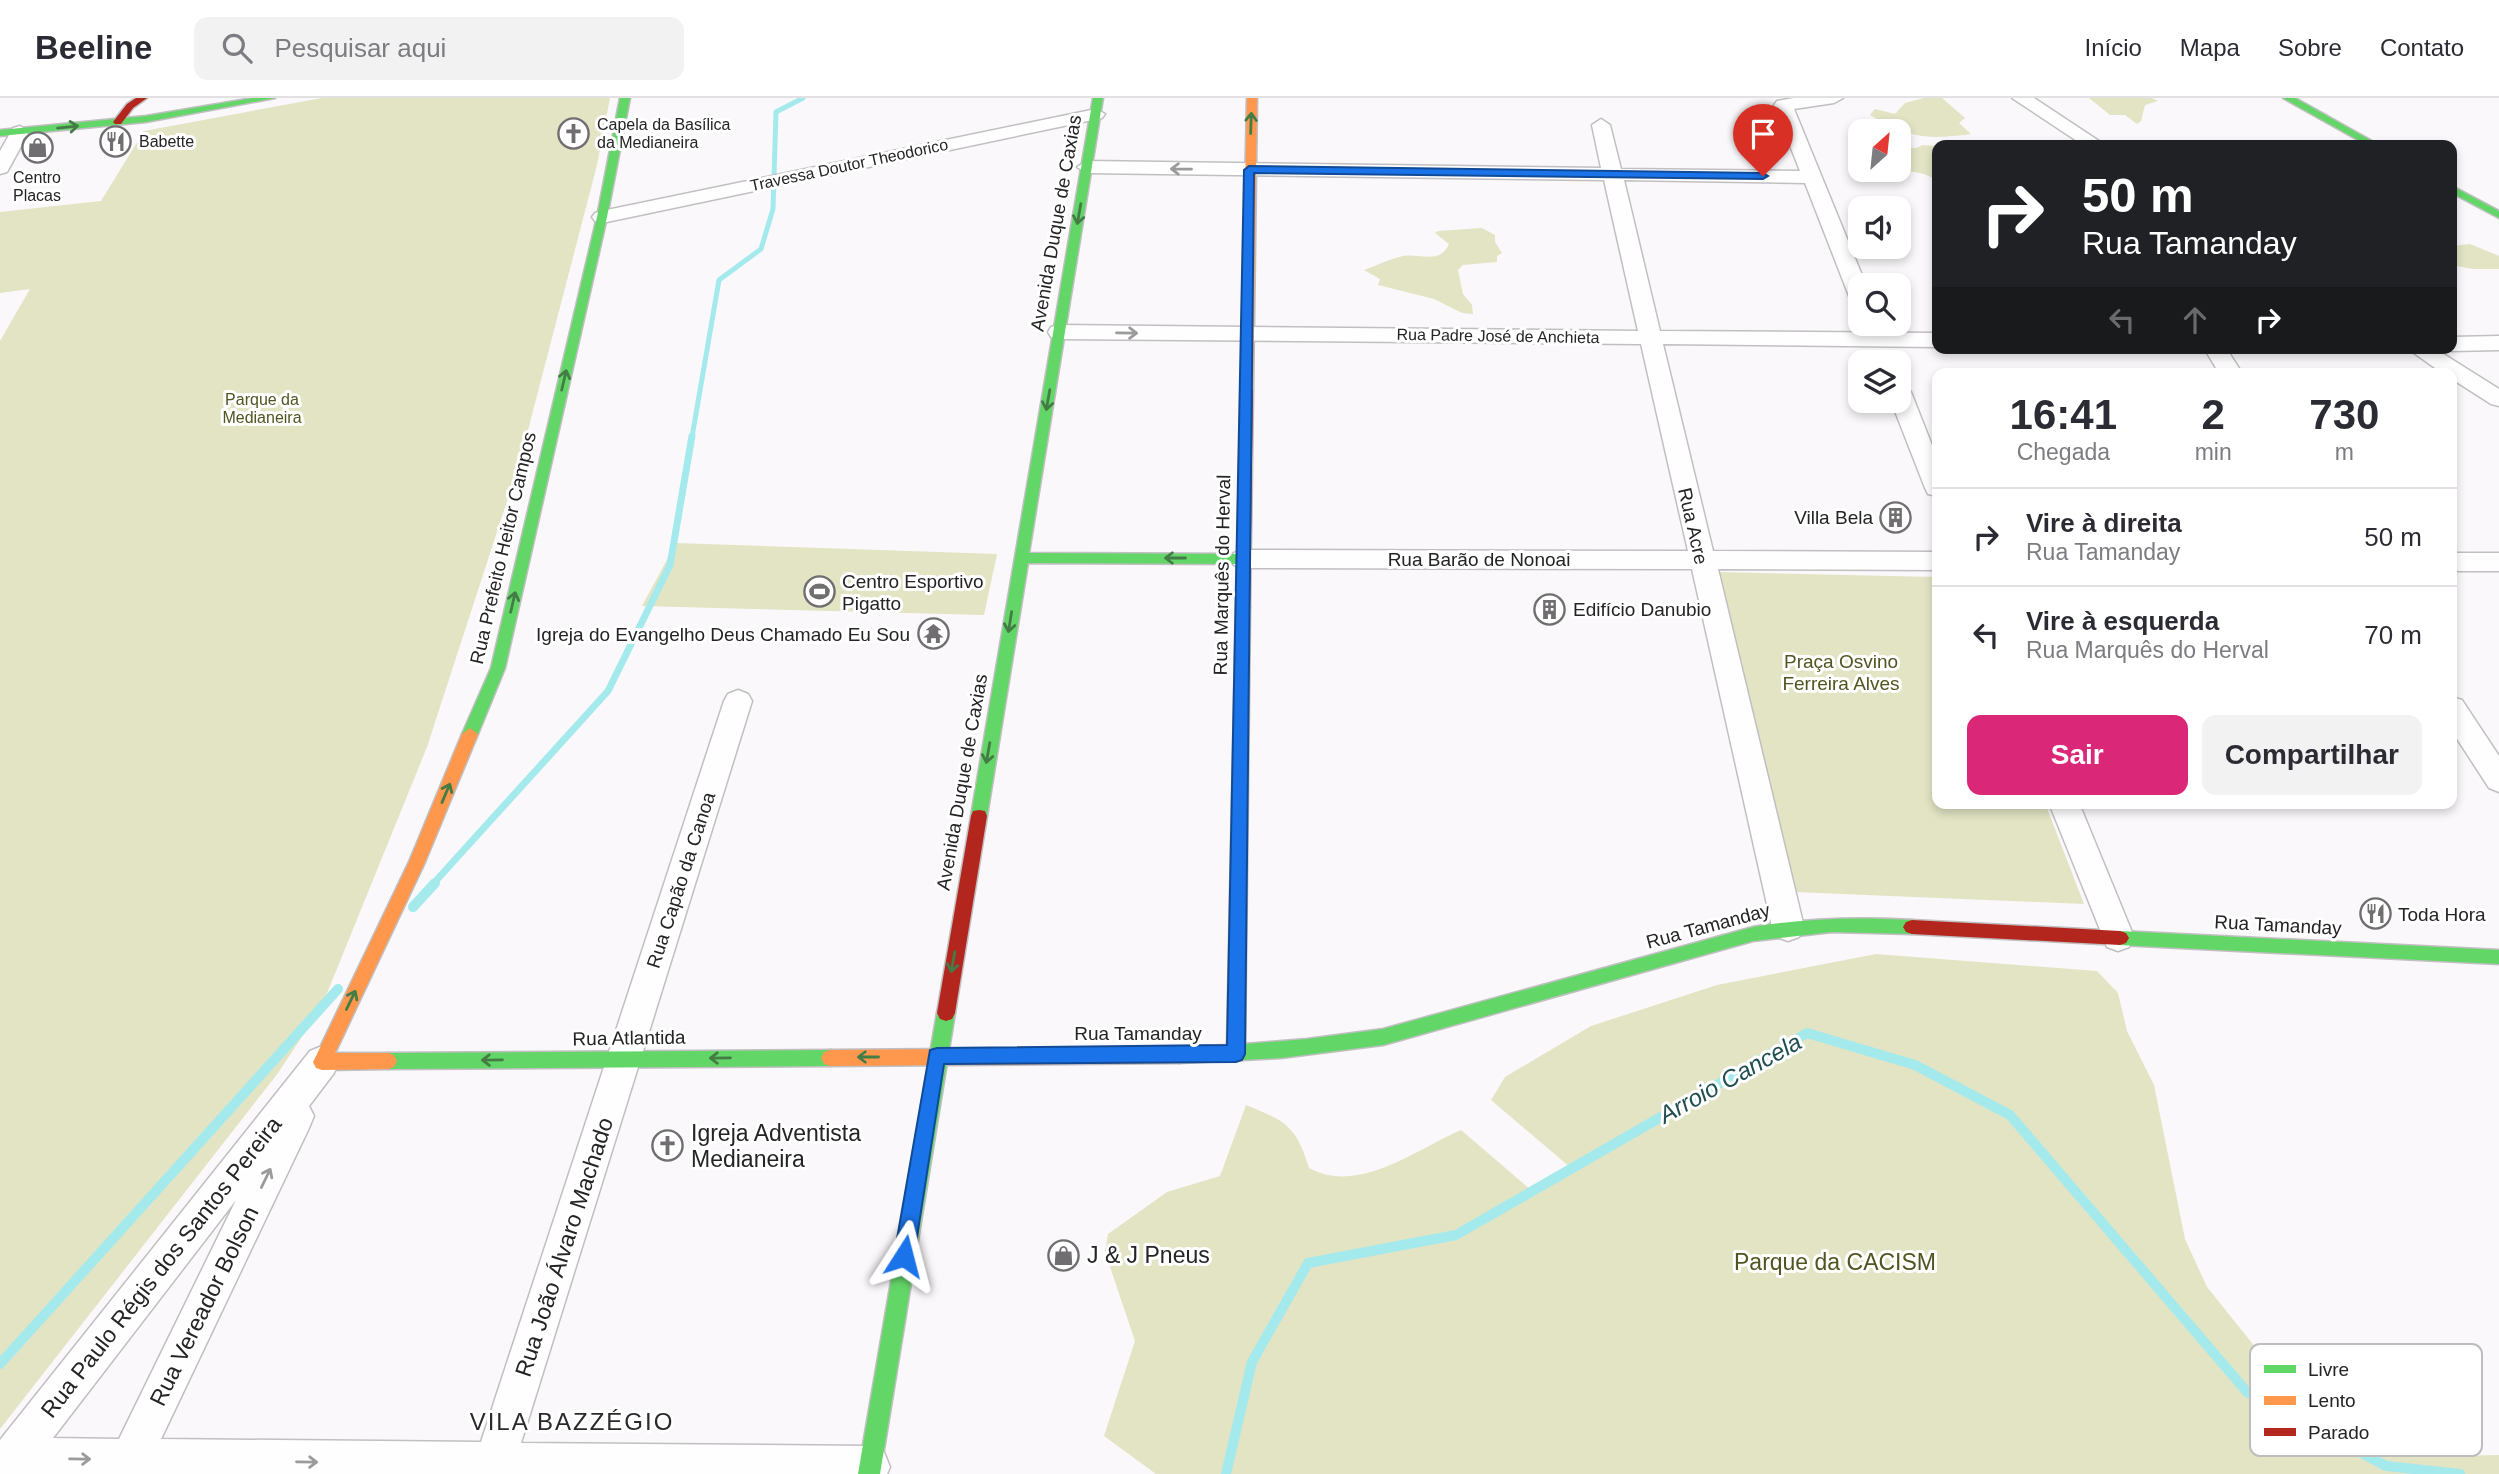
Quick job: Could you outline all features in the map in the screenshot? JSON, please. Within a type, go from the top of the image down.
[{"type":"street","points":[[0,133],[25,124],[136,102],[191,98]]},
{"type":"street","points":[[0,117],[25,124],[118,122],[270,98]]},
{"type":"street","name":"Rua Prefeito Heitor Campos","points":[[323,1062],[417,862],[498,668],[602,216],[625,98]]},
{"type":"street","name":"Rua Marquês do Herval","points":[[1236,1054],[1252,98]]},
{"type":"street","points":[[1834,98],[1783,105],[1851,273]]},
{"type":"street","points":[[2021,98],[2088,140]]},
{"type":"street","points":[[2288,98],[2365,140]]},
{"type":"street","points":[[118,122],[136,102]]},
{"type":"street","name":"Travessa Doutor Theodorico","points":[[602,216],[1097,106]]},
{"type":"street","name":"Avenida Duque de Caxias","points":[[869,1471],[1097,106]]},
{"type":"street","points":[[0,168],[25,124]]},
{"type":"street","name":"Rua Acre","points":[[1601,125],[1787,927]]},
{"type":"street","points":[[1087,167],[1812,177]]},
{"type":"street","points":[[2457,191],[2499,215]]},
{"type":"street","name":"Rua Padre José de Anchieta","points":[[1059,332],[1650,338],[1848,333]]},
{"type":"street","name":"Rua Padre José de Anchieta","points":[[1906,336],[1932,339]]},
{"type":"street","points":[[2457,344],[2499,343]]},
{"type":"street","points":[[2428,354],[2450,368]]},
{"type":"street","points":[[2457,373],[2499,399]]},
{"type":"street","points":[[1907,413],[1932,475]]},
{"type":"street","name":"Rua Barão de Nonoai","points":[[1021,558],[1932,561]]},
{"type":"street","points":[[2457,562],[2499,562]]},
{"type":"street","name":"Rua Capão da Canoa","points":[[624,1059],[738,701]]},
{"type":"street","points":[[2457,716],[2499,780]]},
{"type":"street","points":[[2066,809],[2118,937]]},
{"type":"street","name":"Rua Tamanday","points":[[937,1056],[1236,1054],[1339,1045],[1383,1037],[1753,934],[1787,927],[1835,923],[2499,957]]},
{"type":"street","name":"Rua Atlantida","points":[[323,1062],[937,1056]]},
{"type":"street","name":"Rua João Álvaro Machado","points":[[493,1469],[624,1059]]},
{"type":"street","name":"Rua Paulo Régis dos Santos Pereira","points":[[6,1466],[323,1062]]},
{"type":"street","name":"Rua Vereador Bolson","points":[[126,1467],[323,1062]]},
{"type":"street","points":[[6,1466],[869,1471]]},
{"type":"green space","name":"Parque da Medianeira","points":[[322,98],[610,98],[597,165],[520,461],[427,747],[321,1008],[278,1073],[0,1429],[0,341],[30,289],[0,293],[0,212],[101,201],[144,131]]},
{"type":"green space","points":[[1924,98],[1942,98],[1965,118],[1959,123],[1971,134],[1929,137],[1911,134],[1911,119],[1878,119],[1870,115],[1875,109],[1895,114],[1905,103]]},
{"type":"green space","points":[[2089,98],[2152,98],[2158,101],[2145,105],[2141,121],[2137,124],[2125,115],[2110,115]]},
{"type":"green space","points":[[1932,146],[1932,177],[1911,172],[1911,148]]},
{"type":"green space","points":[[1482,228],[1495,235],[1495,242],[1502,253],[1497,256],[1497,262],[1463,265],[1458,270],[1463,294],[1472,305],[1473,314],[1462,313],[1434,299],[1378,285],[1380,279],[1364,270],[1403,256],[1429,257],[1440,254],[1449,244],[1435,233],[1438,231]]},
{"type":"green space","points":[[2470,244],[2499,256],[2499,269],[2457,266],[2457,245]]},
{"type":"green space","name":"Centro Esportivo Pigatto","points":[[676,543],[997,554],[984,615],[642,606]]},
{"type":"green space","name":"Praça Osvino Ferreira Alves","points":[[1717,572],[1932,577],[1932,809],[2047,809],[2084,904],[1794,892]]},
{"type":"green space","name":"Parque da CACISM","points":[[1876,954],[2097,971],[2118,993],[2127,1031],[2154,1085],[2185,1239],[2207,1287],[2253,1344],[2250,1344],[2250,1456],[2499,1455],[2499,1474],[1156,1474],[1104,1436],[1135,1341],[1105,1252],[1108,1234],[1167,1192],[1220,1176],[1246,1105],[1287,1126],[1299,1142],[1309,1168],[1328,1175],[1347,1176],[1386,1167],[1461,1130],[1532,1191],[1571,1168],[1491,1100],[1505,1077],[1591,1026],[1717,985]]},
{"type":"waterway","points":[[692,437],[719,280],[761,249],[773,209],[776,112],[803,98]]},
{"type":"waterway","points":[[433,884],[608,691],[670,565],[692,436]]},
{"type":"waterway","points":[[413,907],[435,883]]},
{"type":"waterway","points":[[0,1364],[338,989]]},
{"type":"waterway","name":"Arroio Cancela","points":[[1226,1474],[1252,1362],[1308,1263],[1456,1235],[1807,1033],[1915,1065],[2010,1115],[2250,1394]]},
{"type":"waterway","name":"Arroio Cancela","points":[[2367,1456],[2386,1466],[2460,1474]]},
{"type":"traffic: fast","points":[[0,133],[146,119],[270,98]]},
{"type":"traffic: fast","points":[[470,734],[498,668],[602,217],[625,98]]},
{"type":"traffic: fast","points":[[979,816],[1098,98]]},
{"type":"traffic: fast","points":[[2288,98],[2365,140]]},
{"type":"traffic: fast","points":[[2457,192],[2499,215]]},
{"type":"traffic: fast","points":[[1021,558],[1243,559]]},
{"type":"traffic: fast","points":[[1236,1054],[1243,607]]},
{"type":"traffic: fast","points":[[1179,1055],[1281,1050],[1383,1037],[1753,934],[1832,925],[1912,927]]},
{"type":"traffic: fast","points":[[2120,938],[2499,957]]},
{"type":"traffic: fast","points":[[869,1474],[946,1013]]},
{"type":"traffic: fast","points":[[388,1061],[830,1058]]},
{"type":"traffic: slow","points":[[1247,390],[1252,98]]},
{"type":"traffic: slow","points":[[388,1061],[322,1062],[417,862],[470,734]]},
{"type":"traffic: slow","points":[[830,1058],[1179,1055]]},
{"type":"traffic: jam","points":[[118,122],[130,106],[142,98]]},
{"type":"traffic: jam","points":[[1243,607],[1247,390]]},
{"type":"traffic: jam","points":[[946,1013],[979,816]]},
{"type":"traffic: jam","points":[[1912,927],[2120,938]]},
{"type":"place","name":"Capela da Basílica da Medianeira","points":[[574,133]]},
{"type":"place","name":"Babette","points":[[116,141]]},
{"type":"place","name":"Centro Placas","points":[[37,148]]},
{"type":"place","name":"Villa Bela","points":[[1896,517]]},
{"type":"place","name":"Centro Esportivo Pigatto","points":[[819,592]]},
{"type":"place","name":"Edifício Danubio","points":[[1550,609]]},
{"type":"place","name":"Igreja do Evangelho Deus Chamado Eu Sou","points":[[933,634]]},
{"type":"place","name":"Toda Hora","points":[[2375,914]]},
{"type":"place","name":"Igreja Adventista Medianeira","points":[[668,1146]]},
{"type":"place","name":"J & J Pneus","points":[[1064,1255]]},
{"type":"district","name":"VILA BAZZÉGIO","points":[[572,1421]]},
{"type":"route","points":[[904,1256],[937,1056],[1236,1054],[1249,170],[1763,176]]}]
